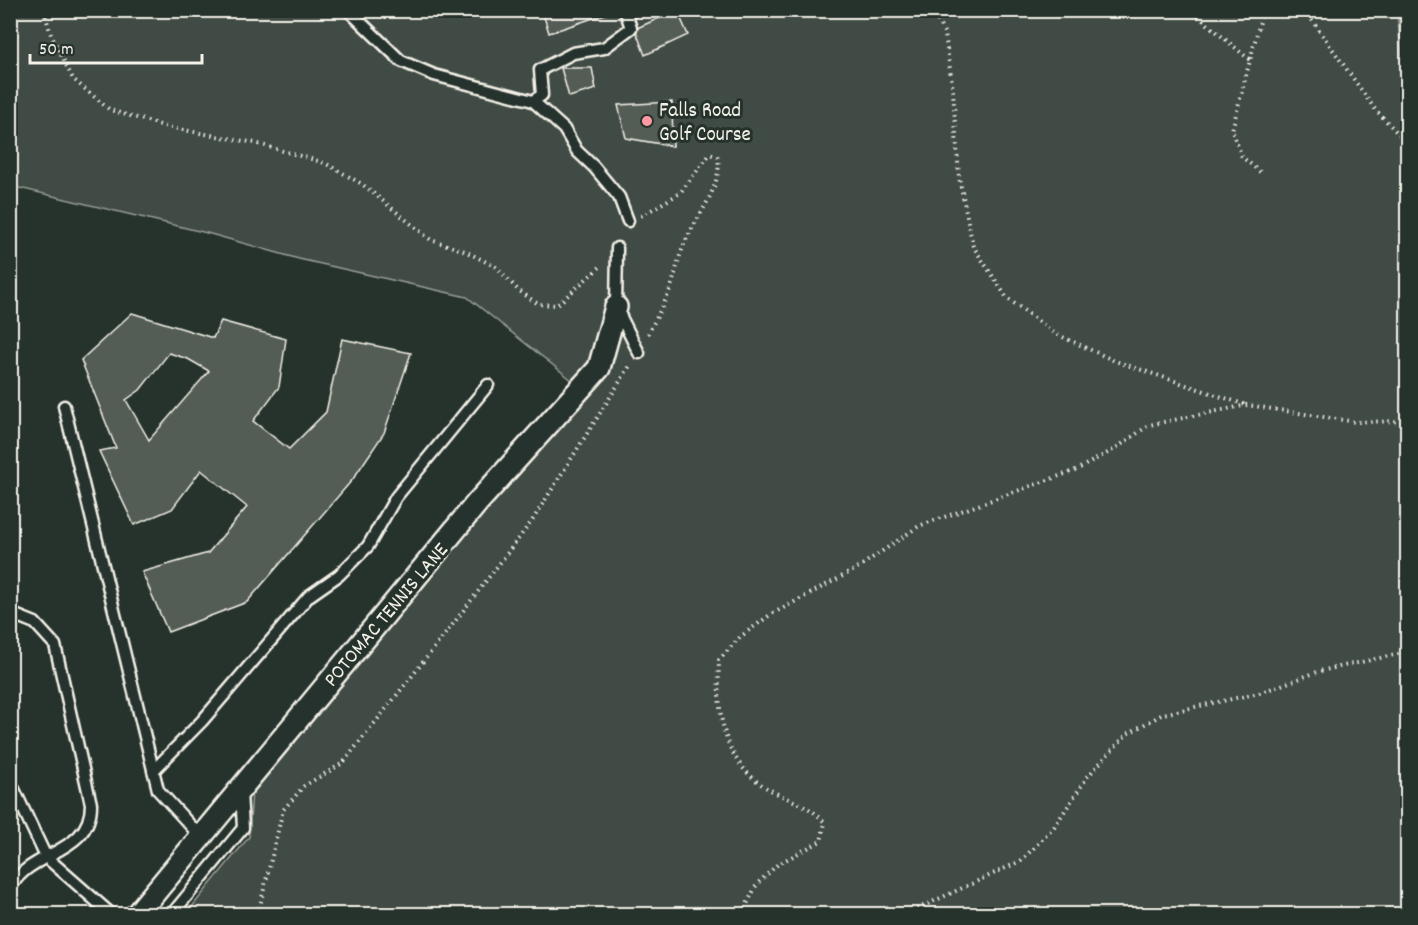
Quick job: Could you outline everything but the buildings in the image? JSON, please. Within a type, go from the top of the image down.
[{"type":"street","name":"POTOMAC TENNIS LANE","points":[[137,915],[477,503],[599,368],[615,307]]},
{"type":"lane","points":[[348,10],[401,61],[434,75],[533,101],[564,129],[577,152],[594,167],[619,197],[628,221]]},
{"type":"lane","points":[[533,101],[542,95],[540,70],[573,53],[604,48],[631,28],[625,10]]},
{"type":"lane","points":[[617,248],[615,307],[639,353]]},
{"type":"lane","points":[[153,771],[202,721],[309,596],[339,575],[368,546],[396,497],[488,386]]},
{"type":"lane","points":[[64,406],[158,790],[201,837]]},
{"type":"lane","points":[[10,613],[36,623],[55,645],[91,804],[89,822],[78,838],[17,875],[10,888]]},
{"type":"lane","points":[[10,781],[46,857],[111,915]]},
{"type":"lane","points":[[172,915],[243,828],[241,789]]},
{"type":"path","points":[[44,10],[51,35],[73,79],[110,110],[167,127],[255,143],[325,163],[362,184],[431,240],[465,251],[496,267],[518,290],[538,304],[557,305],[606,262],[617,248]]},
{"type":"path","points":[[932,10],[945,34],[953,91],[958,177],[973,246],[1007,298],[1056,333],[1115,361],[1247,405],[1356,422],[1407,421]]},
{"type":"path","points":[[1260,172],[1242,157],[1232,130],[1263,10]]},
{"type":"path","points":[[1305,10],[1374,108],[1407,144]]},
{"type":"path","points":[[1198,16],[1251,61]]},
{"type":"path","points":[[258,915],[283,810],[304,786],[343,763],[457,619],[532,521],[639,353],[669,292],[683,247],[710,195],[720,168],[718,157],[710,154],[680,193],[628,221]]},
{"type":"path","points":[[742,915],[756,884],[778,864],[821,841],[825,823],[814,809],[775,792],[749,777],[732,754],[722,721],[718,686],[719,660],[740,638],[770,615],[856,569],[919,526],[1076,470],[1115,449],[1149,425],[1247,405]]},
{"type":"path","points":[[906,915],[1021,861],[1054,827],[1088,776],[1127,734],[1163,714],[1259,693],[1320,671],[1407,652]]},
{"type":"shaded area","name":"Falls Road Golf Course","points":[[10,11],[1407,11],[1407,914],[186,914],[249,837],[254,757],[573,381],[467,297],[299,259],[207,233],[11,186]]},
{"type":"shaded area","points":[[1397,11],[1407,11],[1407,64],[1401,53]]},
{"type":"place","name":"Falls Road Golf Course","points":[[647,121]]}]
